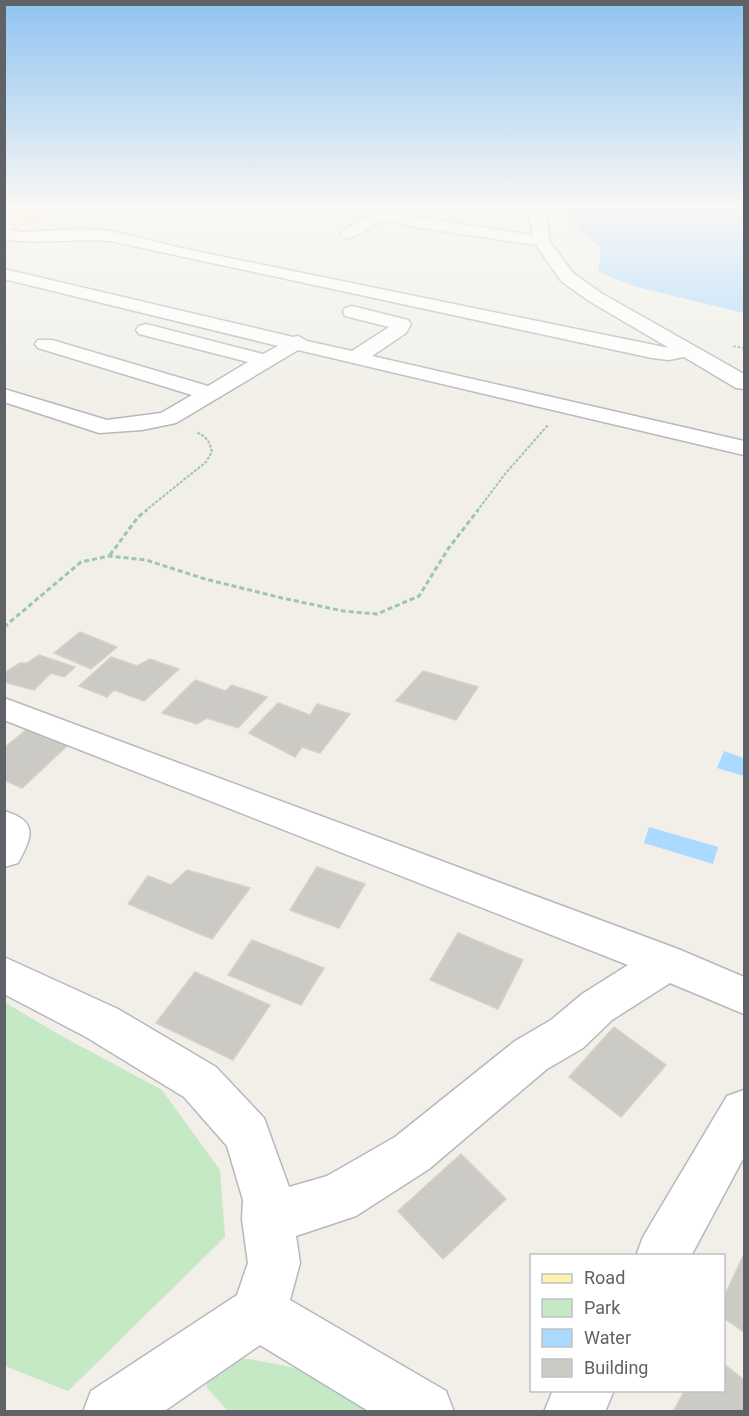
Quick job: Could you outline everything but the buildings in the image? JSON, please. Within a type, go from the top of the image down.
[{"type":"street","points":[[4,274],[298,342],[562,409],[744,448]]},
{"type":"street","points":[[281,274],[652,352],[669,354],[689,350]]},
{"type":"street","points":[[565,274],[595,297],[744,383]]},
{"type":"street","points":[[334,307],[401,324],[399,329],[357,357]]},
{"type":"street","points":[[130,326],[267,361]]},
{"type":"street","points":[[4,395],[107,428],[152,421],[168,418],[298,342]]},
{"type":"street","points":[[45,344],[209,393]]},
{"type":"street","points":[[4,708],[663,961],[744,996]]},
{"type":"street","points":[[4,825],[11,829],[12,838],[4,853]]},
{"type":"street","points":[[268,1219],[338,1198],[412,1153],[531,1055],[567,1034],[597,1007],[653,972],[663,961]]},
{"type":"street","points":[[4,974],[102,1023],[200,1082],[247,1134],[268,1200],[268,1219],[274,1263],[259,1313],[112,1412]]},
{"type":"street","points":[[663,1254],[744,1112]]},
{"type":"street","points":[[259,1313],[425,1412]]},
{"type":"street","points":[[573,1412],[584,1392]]},
{"type":"path","points":[[4,627],[81,562],[109,556],[146,560],[206,579],[282,598],[343,611],[378,614],[418,596],[448,549],[505,474],[562,409]]},
{"type":"path","points":[[109,556],[138,517],[193,474],[212,452],[210,442],[201,434],[152,421]]},
{"type":"green space","points":[[4,1002],[162,1090],[220,1170],[225,1237],[68,1391],[5,1366]]},
{"type":"green space","points":[[206,1356],[249,1359],[322,1373],[381,1411],[228,1411],[207,1388]]},
{"type":"water","points":[[603,274],[744,274],[744,313],[637,287]]},
{"type":"water","points":[[724,751],[744,758],[744,776],[717,768]]},
{"type":"water","points":[[649,827],[718,847],[713,864],[644,843]]}]
